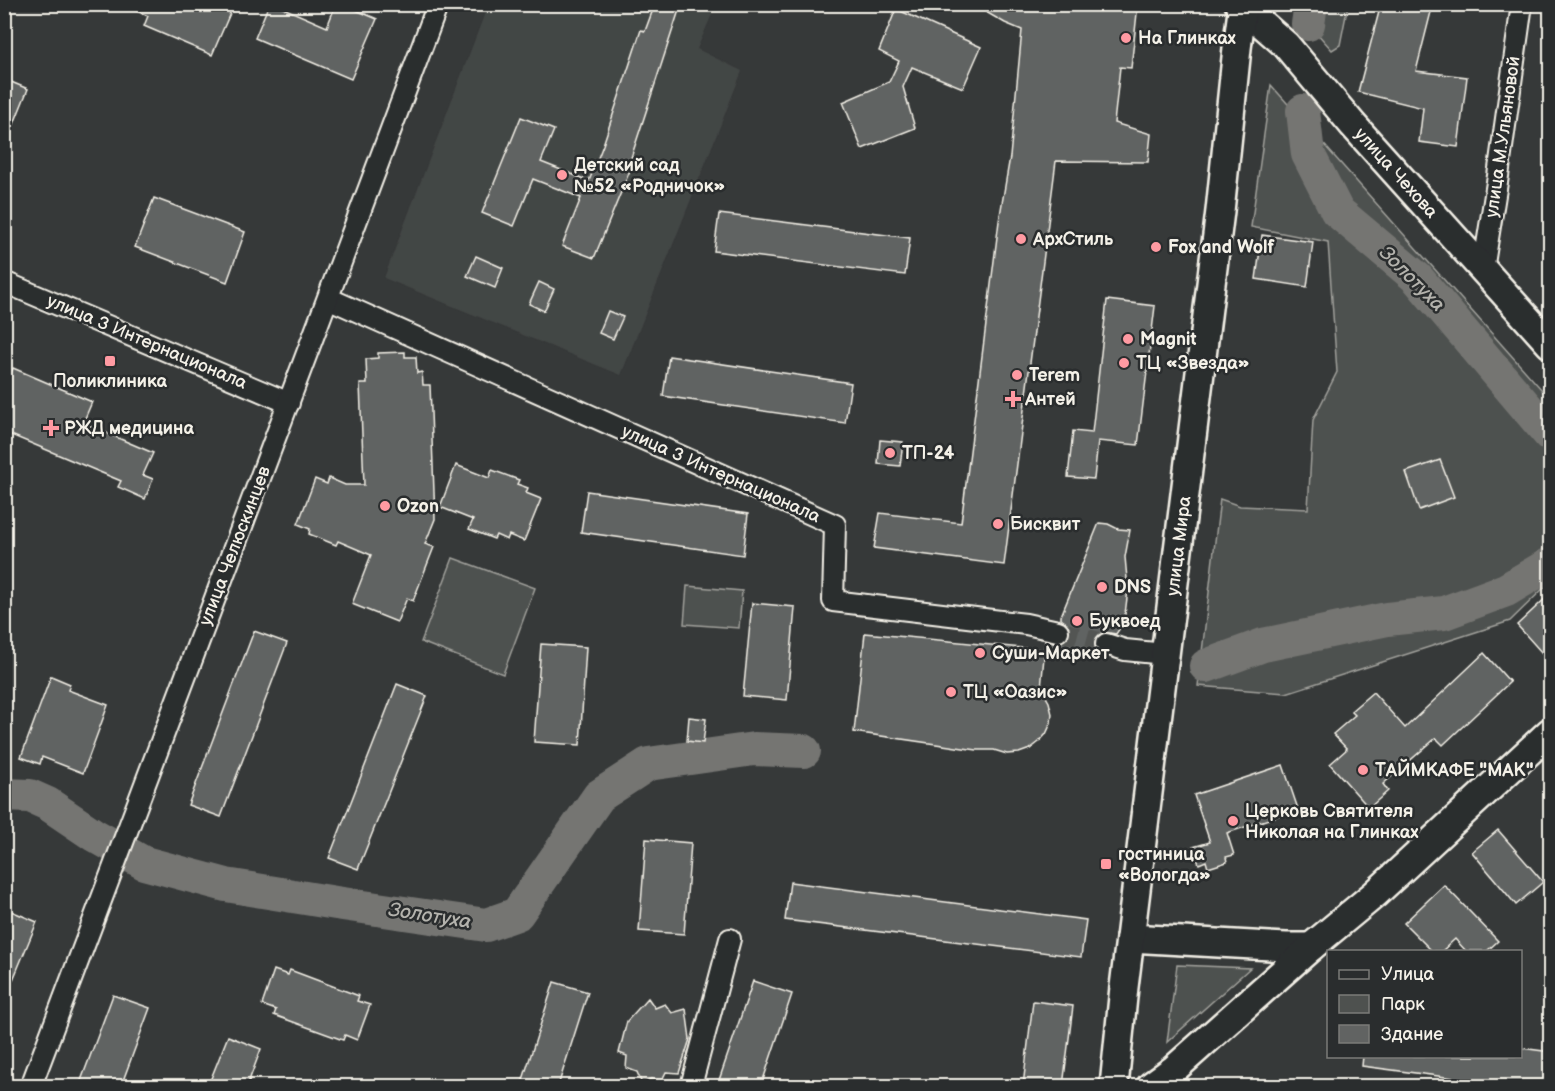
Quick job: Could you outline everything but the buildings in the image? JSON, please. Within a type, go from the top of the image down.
[{"type":"street","name":"улица Челюскинцев","points":[[31,1086],[330,299],[438,4]]},
{"type":"street","name":"улица М.Ульяновой","points":[[1483,270],[1522,4]]},
{"type":"street","name":"улица Чехова","points":[[1242,5],[1286,45],[1353,125],[1551,344]]},
{"type":"street","name":"улица Мира","points":[[1114,1086],[1130,938],[1220,211],[1242,5]]},
{"type":"street","name":"улица 3 Интернационала","points":[[4,282],[289,403]]},
{"type":"street","name":"улица 3 Интернационала","points":[[330,299],[835,525],[833,601],[1026,624],[1058,631]]},
{"type":"street","points":[[1106,644],[1125,650],[1166,654]]},
{"type":"street","points":[[1151,1086],[1173,1070],[1311,946],[1376,894],[1551,732]]},
{"type":"street","points":[[1130,938],[1311,946]]},
{"type":"street","points":[[691,1086],[730,939]]},
{"type":"shaded area","name":"Детский сад №52 «Родничок»","points":[[488,5],[716,5],[697,49],[742,71],[621,375],[384,278]]},
{"type":"green space","points":[[1299,5],[1348,5],[1340,45],[1332,50],[1299,13]]},
{"type":"green space","points":[[1271,85],[1550,399],[1550,582],[1510,621],[1286,693],[1198,686],[1220,499],[1240,506],[1308,509],[1313,420],[1337,372],[1328,242],[1251,227]]},
{"type":"green space","points":[[453,558],[535,588],[503,674],[421,642]]},
{"type":"green space","points":[[687,586],[742,591],[739,628],[684,624]]},
{"type":"green space","points":[[1177,965],[1250,968],[1167,1042]]},
{"type":"waterway","name":"Золотуха","points":[[1308,24],[1311,4]]},
{"type":"waterway","name":"Золотуха","points":[[1303,111],[1308,154],[1337,211],[1417,278],[1550,435]]},
{"type":"waterway","name":"Золотуха","points":[[1206,666],[1263,645],[1387,619],[1444,613],[1506,590],[1550,564]]},
{"type":"waterway","name":"Золотуха","points":[[4,795],[30,796],[48,804],[94,835],[144,863],[226,885],[486,925],[517,914],[599,796],[648,764],[754,749],[804,751]]},
{"type":"tunnel","points":[[1058,631],[1106,644]]},
{"type":"place","name":"На Глинках","points":[[1126,38]]},
{"type":"place","name":"Детский сад №52 «Родничок»","points":[[562,175]]},
{"type":"place","name":"АрхСтиль","points":[[1021,239]]},
{"type":"place","name":"Fox and Wolf","points":[[1156,247]]},
{"type":"place","name":"Magnit","points":[[1128,339]]},
{"type":"place","name":"Поликлиника","points":[[110,361]]},
{"type":"place","name":"ТЦ «Звезда»","points":[[1124,363]]},
{"type":"place","name":"Terem","points":[[1017,375]]},
{"type":"place","name":"Антей","points":[[1013,399]]},
{"type":"place","name":"РЖД медицина","points":[[51,428]]},
{"type":"place","name":"ТП-24","points":[[890,453]]},
{"type":"place","name":"Ozon","points":[[385,506]]},
{"type":"place","name":"Бисквит","points":[[998,524]]},
{"type":"place","name":"DNS","points":[[1102,587]]},
{"type":"place","name":"Буквоед","points":[[1077,621]]},
{"type":"place","name":"Суши-Маркет","points":[[980,653]]},
{"type":"place","name":"ТЦ «Оазис»","points":[[951,692]]},
{"type":"place","name":"ТАЙМКАФЕ \"МАК\"","points":[[1363,770]]},
{"type":"place","name":"Церковь Святителя Николая на Глинках","points":[[1233,821]]},
{"type":"place","name":"гостиница «Вологда»","points":[[1106,864]]}]
